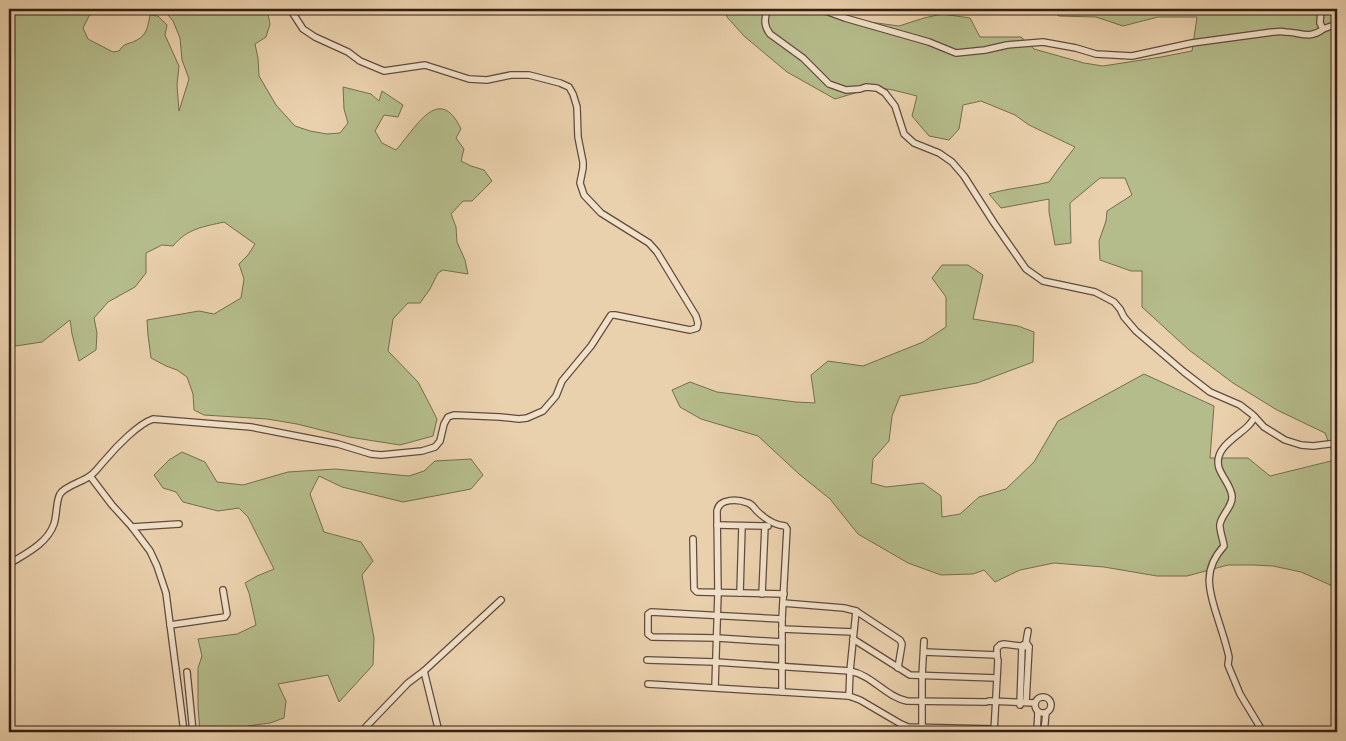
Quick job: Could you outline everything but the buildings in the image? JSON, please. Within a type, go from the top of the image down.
[{"type":"street","points":[[9,564],[47,537],[54,524],[59,496],[63,490],[90,476],[138,428],[153,420],[251,427],[338,444],[371,454],[381,455],[422,451],[435,447],[440,441],[444,424],[448,417],[454,415],[519,419],[544,411],[556,396],[562,381],[585,353],[611,316],[615,315],[690,330],[697,328],[696,316],[657,252],[649,243],[601,213],[584,194],[580,183],[583,162],[578,137],[577,106],[569,87],[529,75],[511,75],[487,80],[468,79],[425,66],[384,71],[360,61],[348,52],[315,37],[303,29],[290,9]]},
{"type":"street","points":[[767,9],[764,20],[766,30],[803,58],[829,84],[846,90],[866,87],[877,88],[885,93],[895,106],[904,134],[914,143],[939,153],[952,162],[964,176],[1026,269],[1044,281],[1096,292],[1114,302],[1136,331],[1184,372],[1210,392],[1240,405],[1275,435],[1301,445],[1313,446],[1337,442]]},
{"type":"street","points":[[797,9],[802,11],[820,9],[929,42],[956,53],[985,50],[1007,44],[1043,42],[1096,54],[1132,56],[1192,43],[1273,32],[1307,36],[1337,24]]},
{"type":"street","points":[[1321,9],[1320,23],[1323,28]]},
{"type":"street","points":[[1255,417],[1250,425],[1223,448],[1218,461],[1219,470],[1232,496],[1219,527],[1224,546],[1216,554],[1209,573],[1210,593],[1229,657],[1228,665],[1240,694],[1263,732]]},
{"type":"street","points":[[90,476],[150,551],[157,566],[166,593],[184,732]]},
{"type":"street","points":[[715,687],[718,507],[728,501],[750,504],[766,519],[778,526]]},
{"type":"street","points":[[132,527],[179,524]]},
{"type":"street","points":[[718,525],[785,526],[787,530],[782,618],[782,692]]},
{"type":"street","points":[[740,593],[742,526]]},
{"type":"street","points":[[762,594],[764,526]]},
{"type":"street","points":[[693,539],[694,589],[697,592],[784,594]]},
{"type":"street","points":[[170,625],[225,617],[227,614],[223,590]]},
{"type":"street","points":[[361,732],[408,683],[424,671],[501,600]]},
{"type":"street","points":[[783,603],[844,608],[856,611],[900,640],[902,644],[898,668]]},
{"type":"street","points":[[849,696],[856,611]]},
{"type":"street","points":[[782,618],[651,612],[648,614],[648,634],[650,636],[782,642]]},
{"type":"street","points":[[782,629],[853,635],[910,675],[995,678]]},
{"type":"street","points":[[1022,703],[1028,631]]},
{"type":"street","points":[[922,727],[924,641]]},
{"type":"street","points":[[648,684],[849,696],[860,700],[908,727],[993,731],[992,702],[998,660],[997,648],[1000,645],[1026,645]]},
{"type":"street","points":[[924,652],[997,656]]},
{"type":"street","points":[[647,660],[716,662],[850,671],[857,672],[899,699],[907,701],[1035,704]]},
{"type":"street","points":[[424,671],[439,732]]},
{"type":"street","points":[[187,672],[193,732]]},
{"type":"street","points":[[1035,704],[1038,699],[1043,697],[1049,700],[1051,707],[1046,713],[1044,732]]},
{"type":"street","points":[[1035,704],[1038,712],[1037,732]]},
{"type":"street","points":[[1038,712],[1046,713]]},
{"type":"green space","points":[[9,9],[60,9],[65,13],[79,9],[98,9],[89,16],[83,28],[88,39],[113,52],[119,51],[125,45],[143,36],[149,23],[150,15],[158,16],[167,25],[165,35],[179,66],[177,85],[179,111],[189,79],[182,60],[180,38],[173,21],[163,9],[267,9],[270,24],[266,37],[255,44],[259,76],[276,105],[295,126],[327,134],[340,133],[348,123],[344,109],[343,87],[371,94],[379,101],[382,91],[403,105],[398,117],[384,115],[375,131],[382,143],[396,150],[427,114],[436,109],[444,110],[453,116],[461,129],[456,138],[464,149],[461,161],[484,170],[492,181],[472,201],[463,201],[451,214],[456,227],[457,242],[465,260],[468,274],[443,270],[438,273],[420,303],[408,303],[393,319],[388,351],[418,382],[437,419],[433,436],[400,445],[349,437],[297,424],[267,419],[204,415],[194,410],[193,394],[187,377],[177,370],[151,358],[147,320],[199,311],[214,314],[241,298],[244,279],[239,264],[255,244],[224,222],[196,229],[184,235],[173,246],[162,245],[146,253],[146,273],[135,287],[108,302],[94,318],[97,333],[96,350],[79,361],[70,320],[42,342],[9,347]]},
{"type":"green space","points":[[725,9],[823,9],[862,21],[899,26],[942,14],[970,18],[980,37],[1021,37],[1034,49],[1084,63],[1103,66],[1192,51],[1197,17],[1158,17],[1123,26],[1096,17],[1059,16],[1049,9],[1337,9],[1337,588],[1301,572],[1273,566],[1253,565],[1228,565],[1187,576],[1157,576],[1104,567],[1054,563],[1020,570],[995,582],[984,570],[973,574],[941,575],[908,563],[858,534],[830,499],[799,474],[758,436],[701,419],[680,407],[672,390],[690,382],[717,392],[815,403],[811,375],[828,361],[863,366],[923,342],[946,327],[946,297],[932,278],[942,265],[968,265],[983,275],[973,319],[1018,326],[1034,332],[1033,362],[977,383],[900,396],[892,416],[889,441],[873,459],[871,483],[886,487],[923,483],[941,496],[942,517],[960,514],[979,497],[1006,489],[1034,462],[1058,421],[1144,374],[1214,406],[1210,458],[1248,458],[1270,476],[1335,460],[1325,433],[1277,410],[1233,383],[1189,350],[1142,307],[1142,271],[1131,271],[1100,260],[1099,241],[1106,221],[1107,211],[1132,195],[1125,178],[1100,178],[1070,203],[1071,243],[1055,245],[1049,212],[1049,199],[1001,208],[989,194],[1049,182],[1075,147],[1029,125],[1015,115],[981,101],[963,105],[959,129],[949,140],[929,136],[912,116],[917,96],[875,87],[835,99],[787,72],[744,36],[727,17]]},
{"type":"green space","points":[[182,452],[205,462],[217,482],[243,485],[288,472],[335,469],[409,476],[424,471],[435,461],[471,459],[483,475],[471,489],[403,502],[342,487],[319,476],[310,494],[324,532],[361,542],[373,561],[362,575],[374,638],[373,665],[339,702],[328,675],[278,684],[286,701],[284,718],[270,723],[248,726],[246,732],[200,732],[198,668],[202,656],[198,639],[237,634],[256,625],[245,583],[274,569],[248,517],[239,508],[218,511],[183,502],[176,492],[163,488],[154,475],[169,460]]}]
